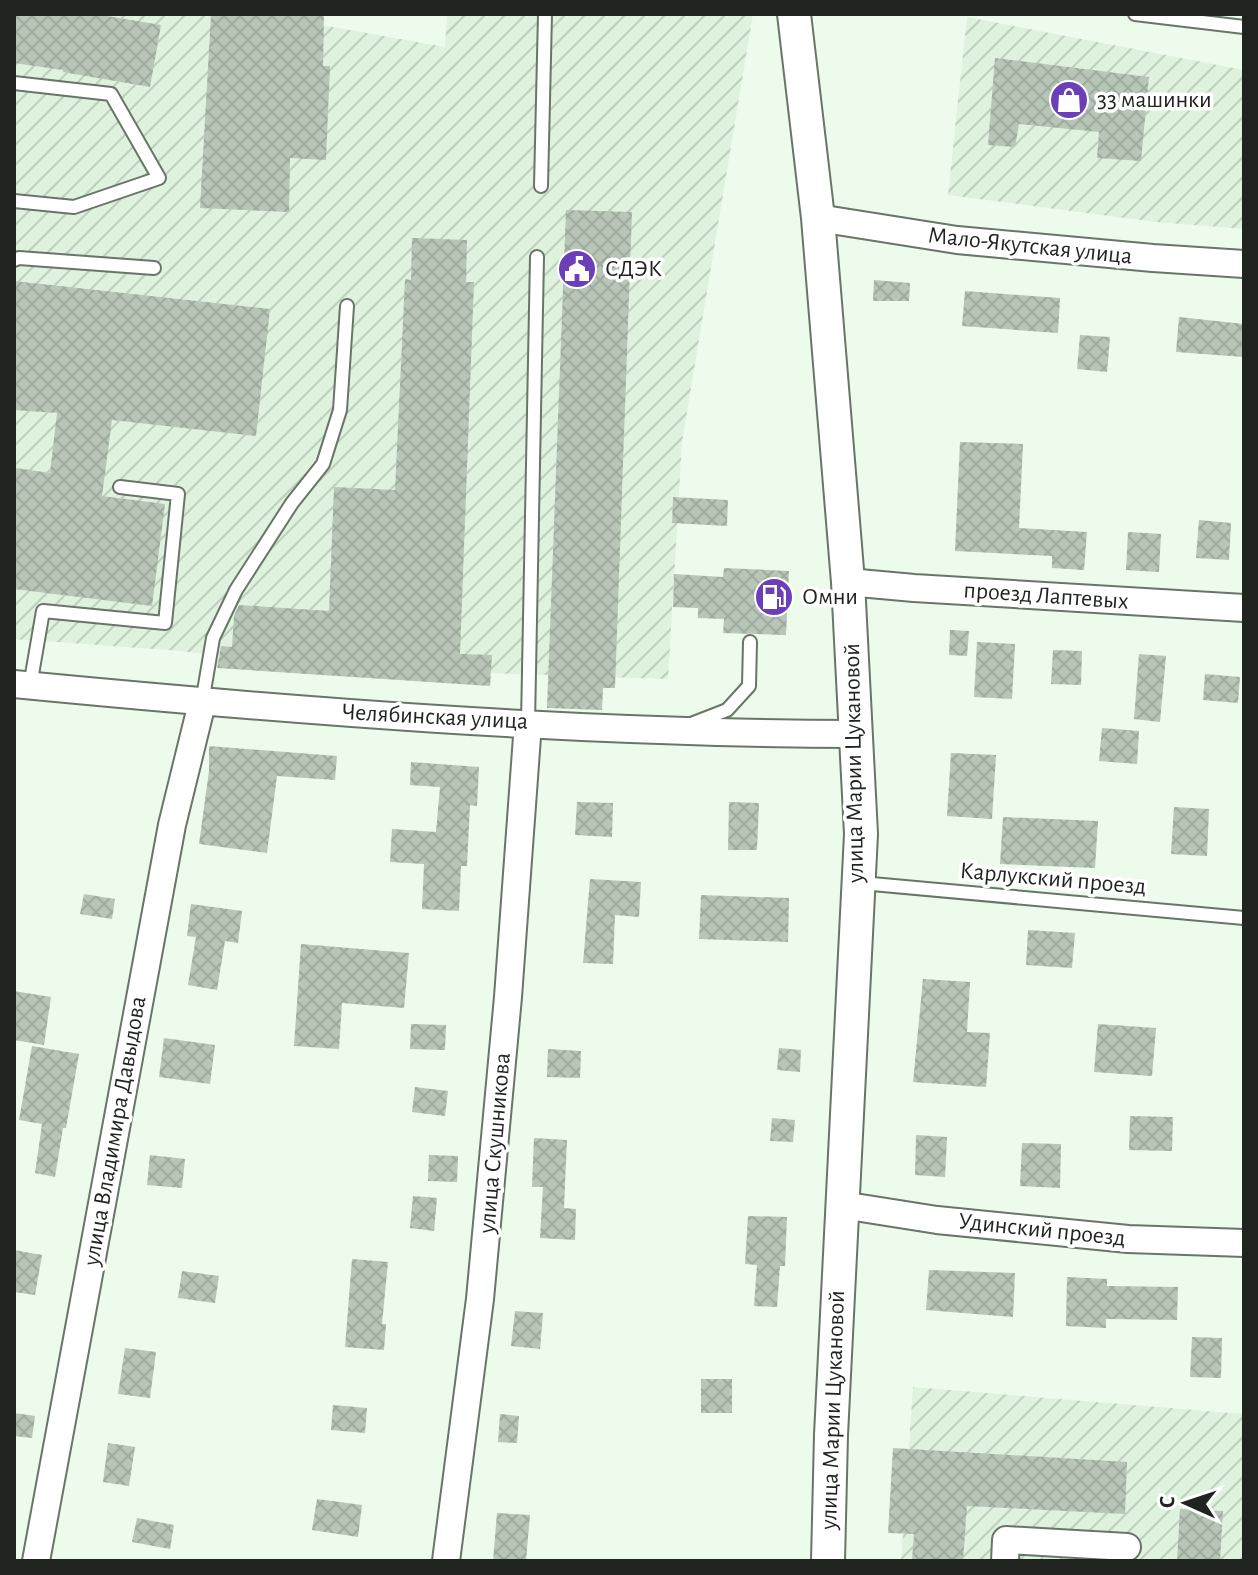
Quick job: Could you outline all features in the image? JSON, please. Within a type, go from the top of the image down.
[{"type":"street","name":"улица Марии Цукановой","points":[[794,14],[818,218],[848,582],[861,834],[831,1435],[828,1561]]},
{"type":"street","name":"Мало-Якутская улица","points":[[818,218],[957,240],[1244,264]]},
{"type":"street","name":"проезд Лаптевых","points":[[848,582],[1244,608]]},
{"type":"street","name":"Челябинская улица","points":[[22,685],[202,703],[528,723],[856,734]]},
{"type":"street","name":"улица Владимира Давыдова","points":[[36,1561],[172,825],[202,703]]},
{"type":"street","name":"улица Скушникова","points":[[446,1561],[480,1299],[508,997],[528,723]]},
{"type":"street","name":"Удинский проезд","points":[[842,1205],[937,1220],[1128,1239],[1244,1243]]},
{"type":"street","points":[[1005,1561],[1006,1540],[1127,1547]]},
{"type":"lane","points":[[541,186],[545,14]]},
{"type":"lane","points":[[1135,14],[1244,27]]},
{"type":"lane","points":[[14,83],[111,94],[159,178],[74,207],[14,201]]},
{"type":"lane","points":[[528,723],[537,257]]},
{"type":"lane","points":[[14,260],[154,268]]},
{"type":"lane","points":[[202,703],[213,638],[236,590],[292,503],[323,464],[340,410],[347,306]]},
{"type":"lane","points":[[22,685],[43,611],[165,623],[178,494],[120,487]]},
{"type":"lane","points":[[677,729],[727,710],[749,686],[750,642]]},
{"type":"lane","name":"Карлукский проезд","points":[[858,883],[1244,918]]},
{"type":"shaded area","points":[[14,14],[260,14],[445,47],[447,14],[753,14],[682,442],[668,679],[362,669],[14,639]]},
{"type":"shaded area","points":[[967,17],[1244,70],[1244,229],[1156,222],[948,195]]},
{"type":"shaded area","points":[[913,1387],[1244,1414],[1244,1561],[901,1561]]},
{"type":"building","points":[[14,14],[95,14],[161,25],[150,87],[14,63]]},
{"type":"building","points":[[211,14],[324,14],[323,66],[330,66],[326,160],[290,158],[289,212],[200,208]]},
{"type":"building","name":"33 машинки","points":[[995,58],[1149,77],[1141,161],[1097,158],[1099,132],[1019,124],[1015,147],[988,145]]},
{"type":"building","points":[[566,210],[632,212],[615,688],[603,688],[602,710],[547,708]]},
{"type":"building","points":[[412,238],[467,240],[466,282],[474,282],[460,654],[492,655],[490,686],[217,668],[221,646],[232,647],[234,616],[239,605],[329,611],[334,487],[395,490],[405,279],[411,280]]},
{"type":"building","points":[[874,280],[910,283],[909,301],[873,301]]},
{"type":"building","points":[[14,281],[270,309],[256,436],[112,420],[102,496],[165,504],[152,606],[14,589],[16,468],[50,473],[57,413],[14,410]]},
{"type":"building","points":[[965,291],[1060,298],[1058,333],[962,326]]},
{"type":"building","points":[[1179,317],[1244,324],[1244,357],[1176,352]]},
{"type":"building","points":[[1080,335],[1110,337],[1107,372],[1077,369]]},
{"type":"building","points":[[960,442],[1023,444],[1019,528],[1087,532],[1084,570],[1052,568],[1052,556],[955,551]]},
{"type":"building","points":[[673,497],[728,500],[727,526],[672,523]]},
{"type":"building","points":[[1199,520],[1231,523],[1229,560],[1196,558]]},
{"type":"building","points":[[1128,532],[1161,534],[1159,572],[1126,570]]},
{"type":"building","points":[[724,568],[789,571],[786,635],[723,633],[724,619],[698,618],[698,608],[673,607],[674,574],[723,577]]},
{"type":"building","points":[[950,630],[969,631],[967,656],[949,655]]},
{"type":"building","points":[[977,642],[1015,644],[1012,699],[974,697]]},
{"type":"building","points":[[1053,650],[1082,651],[1081,685],[1051,684]]},
{"type":"building","points":[[1139,654],[1166,656],[1160,722],[1134,719]]},
{"type":"building","points":[[1205,674],[1240,677],[1238,703],[1203,700]]},
{"type":"building","points":[[1102,728],[1139,731],[1137,764],[1099,761]]},
{"type":"building","points":[[209,746],[337,756],[335,780],[277,776],[267,853],[199,844],[209,771]]},
{"type":"building","points":[[951,753],[996,755],[992,819],[947,816]]},
{"type":"building","points":[[411,762],[479,767],[477,806],[470,805],[467,866],[461,866],[459,911],[422,909],[424,864],[390,862],[392,829],[436,832],[440,787],[410,785]]},
{"type":"building","points":[[577,802],[613,803],[612,837],[575,835]]},
{"type":"building","points":[[729,802],[759,803],[757,850],[728,850]]},
{"type":"building","points":[[1174,807],[1209,809],[1207,856],[1171,854]]},
{"type":"building","points":[[1003,817],[1098,821],[1095,868],[1000,864]]},
{"type":"building","points":[[590,879],[641,882],[639,917],[615,915],[613,964],[583,963]]},
{"type":"building","points":[[84,894],[115,899],[112,919],[80,914]]},
{"type":"building","points":[[701,895],[789,898],[788,942],[699,939]]},
{"type":"building","points":[[191,904],[242,911],[238,943],[225,941],[217,990],[188,985],[196,937],[187,936]]},
{"type":"building","points":[[1028,930],[1075,933],[1072,968],[1026,965]]},
{"type":"building","points":[[301,944],[409,953],[404,1008],[342,1003],[339,1049],[294,1046]]},
{"type":"building","points":[[923,979],[970,982],[967,1032],[990,1033],[986,1087],[913,1082]]},
{"type":"building","points":[[14,991],[51,997],[44,1045],[14,1040]]},
{"type":"building","points":[[411,1024],[446,1025],[445,1050],[410,1049]]},
{"type":"building","points":[[1098,1024],[1156,1028],[1152,1076],[1094,1072]]},
{"type":"building","points":[[164,1038],[215,1045],[210,1084],[159,1077]]},
{"type":"building","points":[[32,1046],[79,1054],[55,1177],[35,1173],[42,1124],[19,1120]]},
{"type":"building","points":[[779,1048],[801,1050],[800,1072],[777,1070]]},
{"type":"building","points":[[548,1049],[581,1051],[580,1078],[547,1077]]},
{"type":"building","points":[[415,1087],[448,1091],[445,1116],[412,1112]]},
{"type":"building","points":[[1130,1116],[1173,1117],[1172,1151],[1129,1150]]},
{"type":"building","points":[[772,1118],[795,1120],[793,1142],[770,1141]]},
{"type":"building","points":[[916,1135],[947,1137],[945,1177],[915,1175]]},
{"type":"building","points":[[534,1138],[567,1140],[564,1208],[576,1209],[575,1240],[540,1238],[543,1187],[532,1187]]},
{"type":"building","points":[[1022,1143],[1061,1144],[1060,1188],[1020,1186]]},
{"type":"building","points":[[150,1155],[185,1159],[182,1188],[147,1185]]},
{"type":"building","points":[[429,1155],[458,1156],[457,1182],[428,1181]]},
{"type":"building","points":[[413,1196],[437,1198],[434,1231],[410,1228]]},
{"type":"building","points":[[748,1216],[787,1217],[785,1266],[780,1266],[777,1307],[754,1306],[757,1265],[745,1264]]},
{"type":"building","points":[[14,1250],[42,1255],[35,1295],[14,1292]]},
{"type":"building","points":[[352,1259],[388,1262],[382,1324],[386,1324],[384,1350],[345,1347]]},
{"type":"building","points":[[929,1270],[1015,1273],[1013,1317],[926,1310]]},
{"type":"building","points":[[182,1271],[219,1276],[215,1303],[178,1298]]},
{"type":"building","points":[[1067,1277],[1107,1279],[1107,1286],[1178,1287],[1177,1320],[1106,1319],[1106,1328],[1066,1326]]},
{"type":"building","points":[[515,1311],[543,1313],[540,1349],[511,1346]]},
{"type":"building","points":[[1192,1337],[1222,1338],[1221,1378],[1190,1377]]},
{"type":"building","points":[[125,1348],[156,1352],[150,1398],[118,1394]]},
{"type":"building","points":[[701,1379],[732,1379],[732,1413],[701,1413]]},
{"type":"building","points":[[333,1405],[367,1408],[365,1433],[331,1430]]},
{"type":"building","points":[[14,1413],[35,1416],[32,1438],[14,1436]]},
{"type":"building","points":[[500,1414],[519,1416],[517,1443],[498,1442]]},
{"type":"building","points":[[108,1443],[135,1447],[129,1486],[103,1482]]},
{"type":"building","points":[[893,1448],[1127,1462],[1125,1514],[967,1506],[963,1561],[912,1561],[914,1534],[888,1533]]},
{"type":"building","points":[[317,1499],[362,1505],[358,1537],[312,1530]]},
{"type":"building","points":[[1180,1509],[1223,1511],[1220,1561],[1177,1561]]},
{"type":"building","points":[[497,1513],[530,1515],[526,1561],[493,1561]]},
{"type":"building","points":[[137,1518],[174,1525],[170,1549],[132,1542]]},
{"type":"place","name":"33 машинки","points":[[1069,100]]},
{"type":"place","name":"СДЭК","points":[[577,269]]},
{"type":"place","name":"Омни","points":[[774,597]]}]
